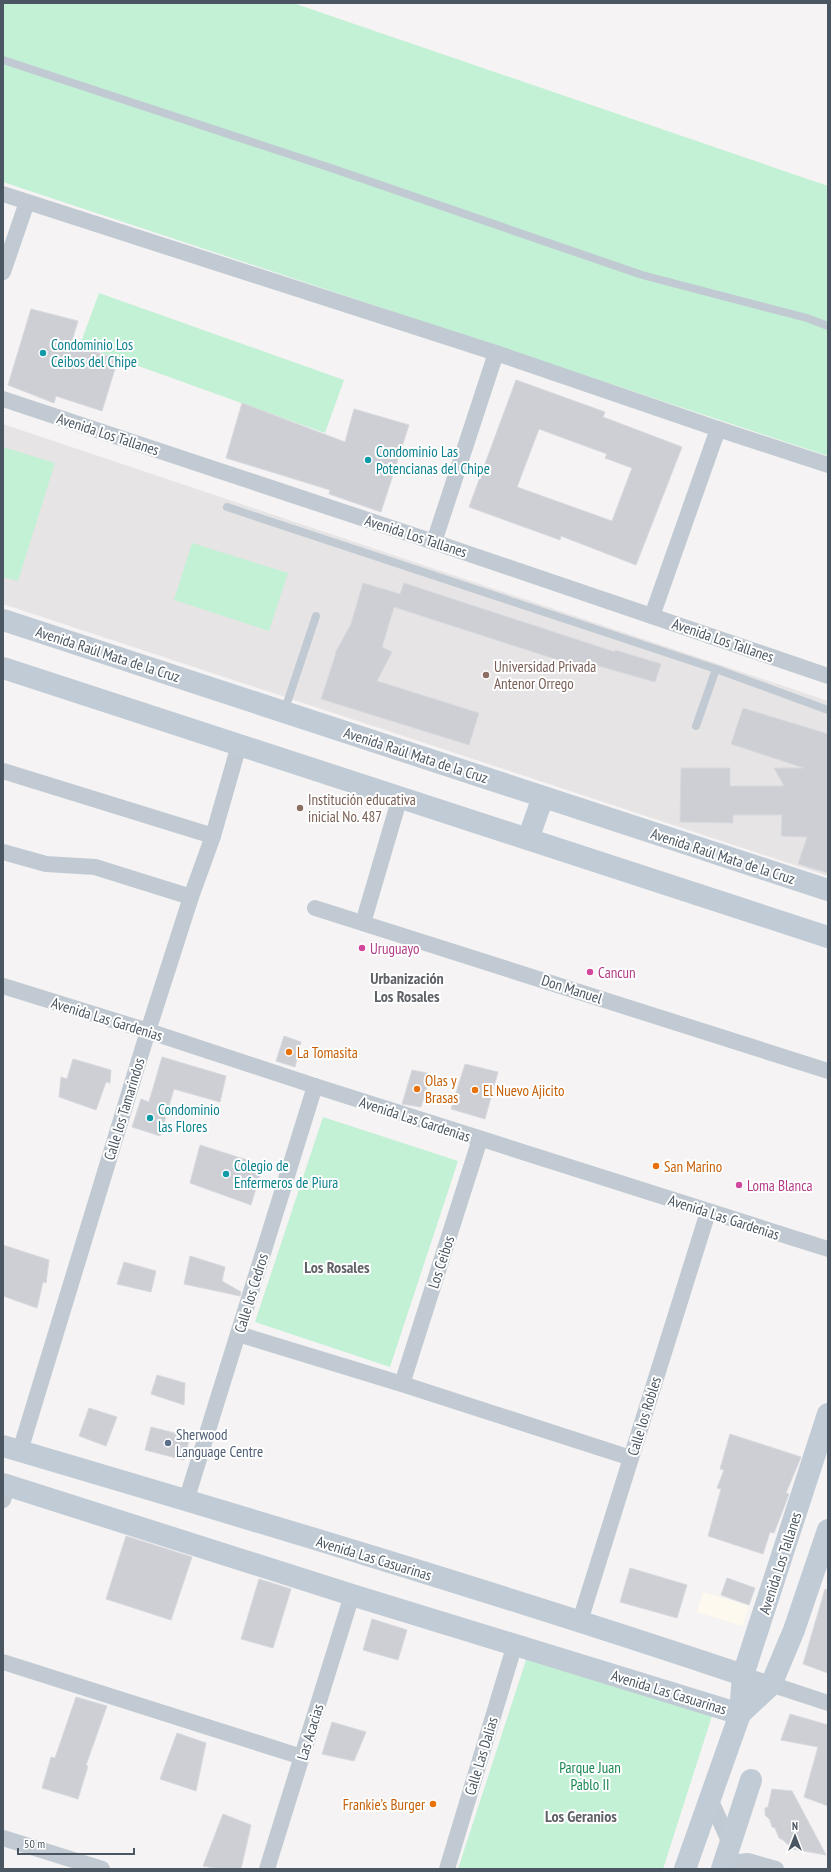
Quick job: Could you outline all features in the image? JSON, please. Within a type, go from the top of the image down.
[{"type":"main road","name":"Avenida Raúl Mata de la Cruz","points":[[3,620],[828,890]]},
{"type":"main road","points":[[3,668],[828,937]]},
{"type":"main road","points":[[528,839],[543,797]]},
{"type":"main road","name":"Avenida Los Tallanes","points":[[686,1867],[740,1714],[743,1676],[828,1414]]},
{"type":"main road","name":"Avenida Las Casuarinas","points":[[11,1448],[580,1621],[743,1676]]},
{"type":"main road","name":"Avenida Las Casuarinas","points":[[5,1490],[515,1644],[740,1714]]},
{"type":"main road","name":"Avenida Los Tallanes","points":[[740,1714],[771,1685],[794,1630],[828,1530]]},
{"type":"main road","points":[[686,1867],[722,1867],[750,1780]]},
{"type":"street","points":[[3,194],[496,353],[828,465]]},
{"type":"street","points":[[3,272],[27,202]]},
{"type":"street","points":[[434,542],[496,353]]},
{"type":"street","name":"Avenida Los Tallanes","points":[[3,399],[434,542],[828,676]]},
{"type":"street","points":[[652,616],[718,429]]},
{"type":"street","name":"Calle los Tamarindos","points":[[11,1448],[191,897],[213,836],[239,745]]},
{"type":"street","points":[[3,771],[213,836]]},
{"type":"street","points":[[363,923],[400,797]]},
{"type":"street","points":[[3,852],[46,864],[95,867],[191,897]]},
{"type":"street","name":"Don Manuel","points":[[315,908],[828,1071]]},
{"type":"street","name":"Avenida Las Gardenias","points":[[3,986],[148,1031],[828,1250]]},
{"type":"street","name":"Calle los Cedros","points":[[186,1501],[315,1086]]},
{"type":"street","name":"Los Ceibos","points":[[402,1384],[480,1139]]},
{"type":"street","name":"Calle los Robles","points":[[580,1621],[708,1212]]},
{"type":"street","points":[[238,1334],[402,1384],[631,1458]]},
{"type":"street","name":"Las Acacias","points":[[266,1869],[352,1595]]},
{"type":"street","name":"Calle Las Dalias","points":[[446,1869],[515,1644]]},
{"type":"street","points":[[3,1662],[302,1757]]},
{"type":"street","points":[[743,1676],[828,1703]]},
{"type":"street","points":[[710,1799],[730,1843]]},
{"type":"street","points":[[3,1838],[85,1867],[102,1869]]},
{"type":"street","points":[[722,1867],[748,1861],[776,1869]]},
{"type":"lane","points":[[3,60],[331,168],[642,275],[807,318],[828,326]]},
{"type":"lane","points":[[227,507],[716,669],[828,710]]},
{"type":"lane","points":[[284,712],[316,616]]},
{"type":"lane","points":[[696,726],[716,669]]},
{"type":"shaded area","name":"Universidad Privada Antenor Orrego","points":[[3,424],[828,701],[828,876],[3,604]]},
{"type":"shaded area","points":[[703,1592],[749,1606],[742,1626],[697,1612]]},
{"type":"green space","points":[[3,3],[293,3],[828,186],[828,456],[3,182]]},
{"type":"green space","points":[[99,293],[344,380],[325,433],[80,345]]},
{"type":"green space","points":[[3,447],[55,463],[18,581],[3,577]]},
{"type":"green space","points":[[192,543],[288,573],[269,631],[174,600]]},
{"type":"green space","points":[[323,1117],[458,1161],[390,1367],[255,1322]]},
{"type":"green space","name":"Parque Juan Pablo II","points":[[527,1657],[712,1716],[663,1869],[458,1869]]},
{"type":"building","name":"Condominio Los Ceibos del Chipe","points":[[31,309],[78,321],[71,344],[118,359],[102,411],[56,396],[54,403],[8,385]]},
{"type":"building","points":[[516,380],[605,412],[603,417],[682,447],[636,565],[561,536],[560,540],[469,507]],"holes":[[[539,429],[607,454],[605,458],[632,468],[612,521],[517,487]]]},
{"type":"building","points":[[242,403],[345,442],[354,409],[409,425],[381,512],[329,494],[330,490],[226,458]]},
{"type":"building","points":[[363,583],[400,594],[404,583],[615,652],[615,650],[661,664],[655,682],[592,664],[589,670],[394,607],[382,647],[392,652],[377,681],[479,713],[469,745],[321,699],[335,653],[351,624]]},
{"type":"building","points":[[743,708],[828,734],[828,873],[798,864],[807,837],[781,836],[782,815],[733,815],[733,823],[680,822],[681,768],[730,768],[730,786],[784,786],[774,768],[804,768],[731,744]]},
{"type":"building","name":"La Tomasita","points":[[284,1036],[301,1042],[295,1067],[276,1061]]},
{"type":"building","points":[[162,1057],[226,1076],[220,1102],[174,1089],[160,1136],[132,1127],[141,1099],[149,1102]]},
{"type":"building","points":[[73,1059],[111,1070],[110,1083],[106,1082],[96,1110],[59,1097],[61,1077],[67,1079]]},
{"type":"building","name":"El Nuevo Ajicito","points":[[465,1064],[498,1072],[485,1119],[451,1109]]},
{"type":"building","name":"Olas y Brasas","points":[[412,1070],[431,1074],[421,1107],[402,1104]]},
{"type":"building","name":"Colegio de Enfermeros de Piura","points":[[200,1145],[263,1165],[251,1205],[190,1183]]},
{"type":"building","points":[[3,1245],[49,1260],[46,1283],[43,1282],[37,1308],[3,1296]]},
{"type":"building","points":[[190,1256],[225,1267],[222,1281],[241,1292],[240,1296],[184,1284]]},
{"type":"building","points":[[124,1262],[156,1271],[151,1292],[117,1284]]},
{"type":"building","points":[[157,1375],[185,1383],[184,1405],[151,1394]]},
{"type":"building","points":[[89,1408],[117,1417],[106,1446],[79,1436]]},
{"type":"building","name":"Sherwood Language Centre","points":[[151,1427],[190,1437],[184,1460],[145,1450]]},
{"type":"building","points":[[730,1434],[801,1457],[786,1493],[789,1494],[774,1533],[770,1532],[763,1554],[708,1536],[721,1489],[717,1488],[724,1470],[720,1469]]},
{"type":"building","points":[[126,1536],[192,1557],[171,1620],[106,1599]]},
{"type":"building","points":[[630,1568],[687,1585],[677,1618],[620,1602]]},
{"type":"building","points":[[727,1578],[755,1588],[749,1605],[721,1595]]},
{"type":"building","points":[[259,1579],[291,1589],[273,1648],[241,1639]]},
{"type":"building","points":[[825,1589],[828,1590],[828,1673],[803,1664]]},
{"type":"building","points":[[372,1619],[407,1630],[398,1660],[363,1650]]},
{"type":"building","points":[[76,1697],[107,1706],[86,1765],[88,1766],[78,1799],[42,1788],[51,1757],[55,1758]]},
{"type":"building","points":[[790,1714],[828,1725],[828,1806],[804,1797],[818,1747],[781,1740]]},
{"type":"building","points":[[332,1722],[366,1732],[354,1761],[322,1754]]},
{"type":"building","points":[[177,1733],[206,1743],[196,1791],[160,1779]]},
{"type":"building","points":[[772,1789],[792,1791],[826,1855],[793,1849],[779,1838],[775,1828],[772,1827],[770,1820],[765,1815],[765,1808],[768,1807]]},
{"type":"building","points":[[223,1814],[251,1825],[241,1869],[219,1869],[203,1866]]},
{"type":"place","name":"Condominio Los Ceibos del Chipe","points":[[43,353]]},
{"type":"place","name":"Condominio Las Potencianas del Chipe","points":[[368,460]]},
{"type":"place","name":"Universidad Privada Antenor Orrego","points":[[486,675]]},
{"type":"place","name":"Institución educativa inicial No. 487","points":[[300,808]]},
{"type":"place","name":"Uruguayo","points":[[362,948]]},
{"type":"place","name":"Cancun","points":[[590,972]]},
{"type":"place","name":"La Tomasita","points":[[289,1052]]},
{"type":"place","name":"Olas y Brasas","points":[[417,1089]]},
{"type":"place","name":"El Nuevo Ajicito","points":[[475,1090]]},
{"type":"place","name":"Condominio las Flores","points":[[150,1118]]},
{"type":"place","name":"San Marino","points":[[656,1166]]},
{"type":"place","name":"Colegio de Enfermeros de Piura","points":[[226,1174]]},
{"type":"place","name":"Loma Blanca","points":[[739,1185]]},
{"type":"place","name":"Sherwood Language Centre","points":[[168,1443]]},
{"type":"place","name":"Frankie’s Burger","points":[[433,1804]]},
{"type":"district","name":"Urbanización Los Rosales","points":[[407,987]]},
{"type":"district","name":"Los Rosales","points":[[337,1267]]},
{"type":"district","name":"Los Geranios","points":[[581,1816]]}]
